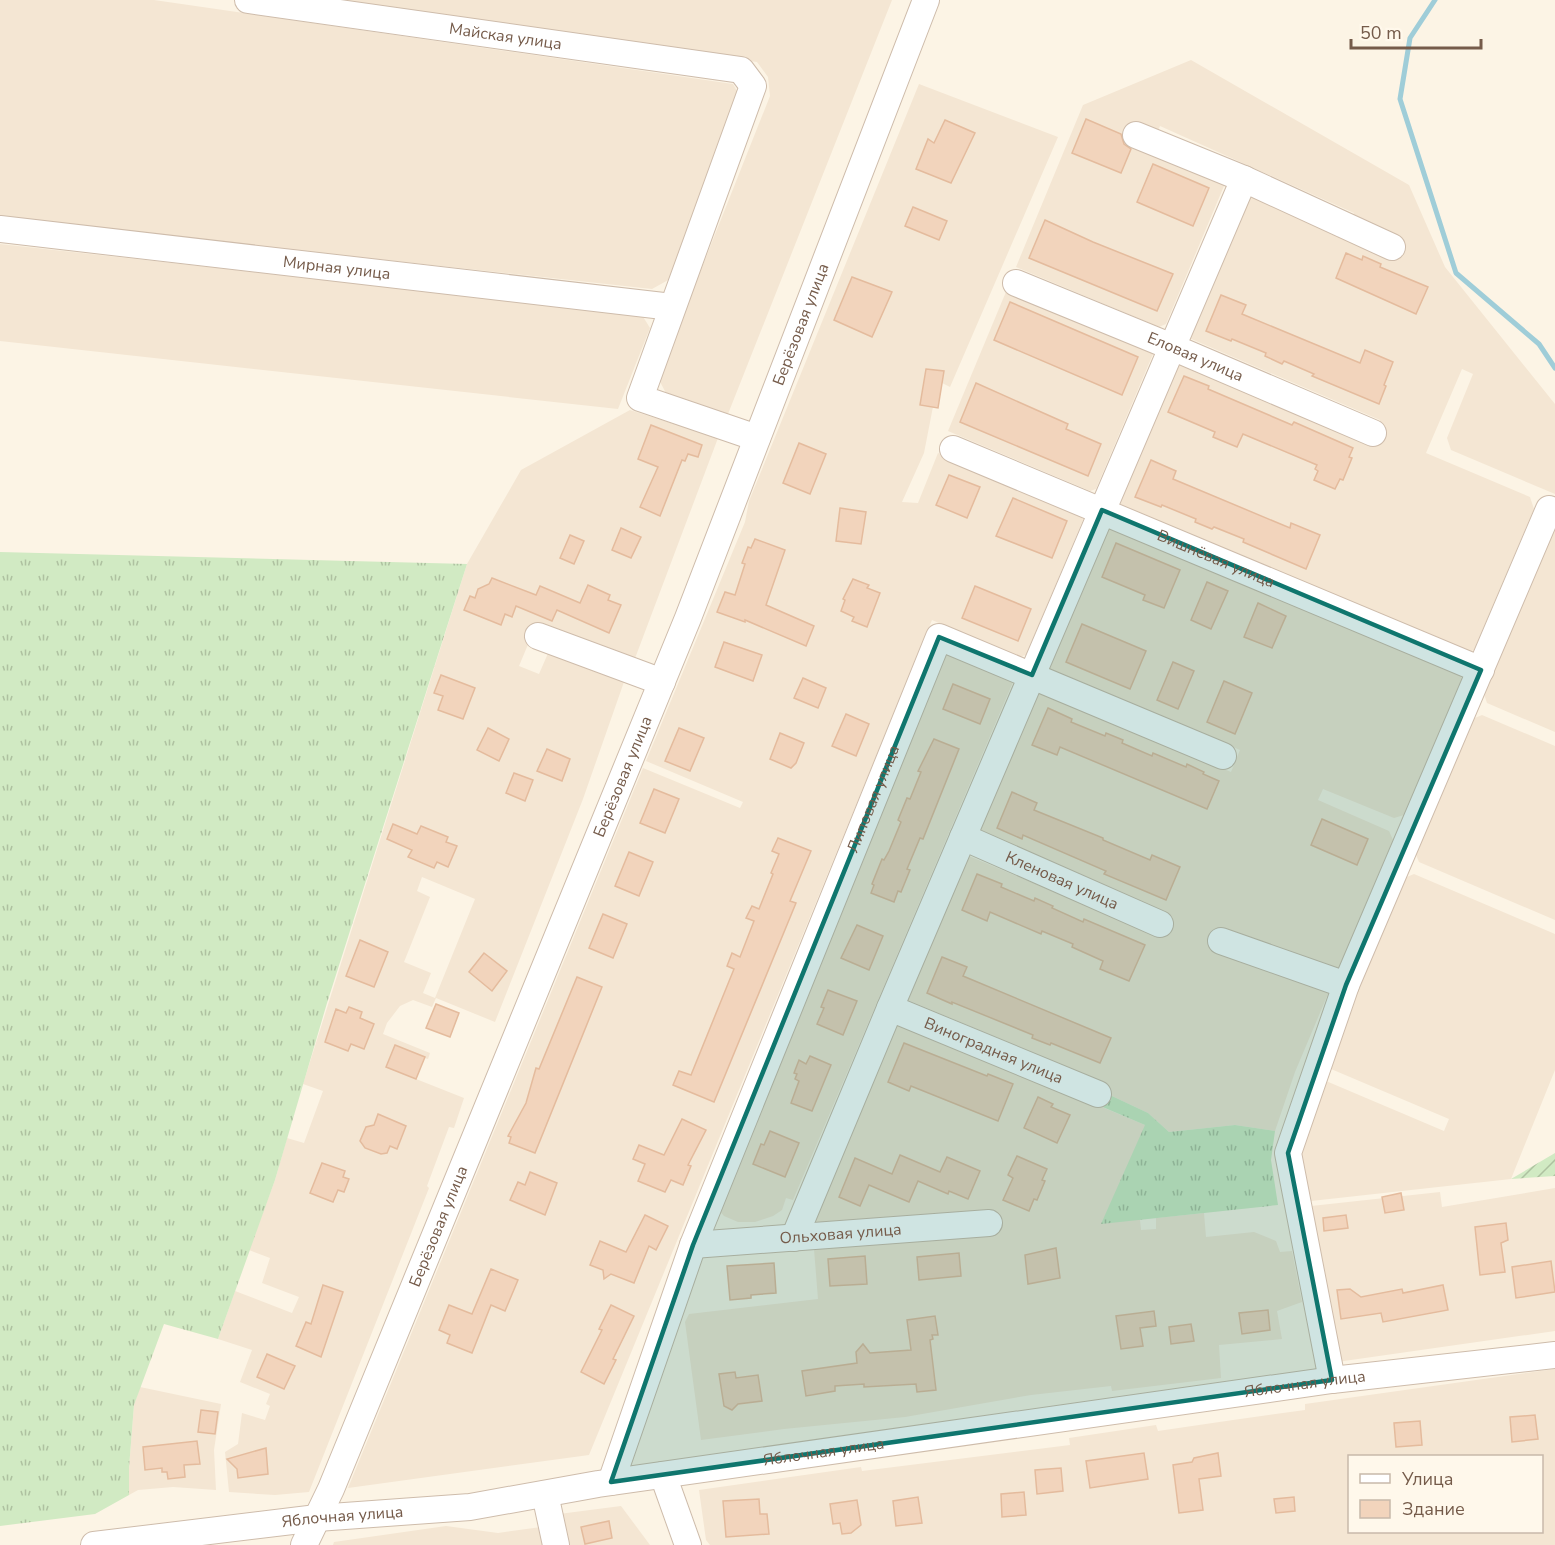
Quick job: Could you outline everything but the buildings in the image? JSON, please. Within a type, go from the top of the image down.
[{"type":"street","name":"Майская улица","points":[[248,0],[741,70],[753,87],[672,307]]},
{"type":"street","name":"Берёзовая улица","points":[[304,1545],[331,1489],[662,682],[926,0]]},
{"type":"street","points":[[1136,135],[1244,179],[1392,247]]},
{"type":"street","points":[[794,1238],[1244,179]]},
{"type":"street","name":"Мирная улица","points":[[0,229],[672,307]]},
{"type":"street","name":"Еловая улица","points":[[1016,283],[1372,433]]},
{"type":"street","points":[[672,307],[640,398],[757,438]]},
{"type":"street","name":"Вишнёвая улица","points":[[952,449],[1481,670]]},
{"type":"street","points":[[1332,1380],[1288,1153],[1346,985],[1550,509]]},
{"type":"street","points":[[538,636],[662,682]]},
{"type":"street","name":"Липовая улица","points":[[693,1245],[939,637],[1223,756]]},
{"type":"street","name":"Кленовая улица","points":[[963,837],[1160,924]]},
{"type":"street","points":[[1221,941],[1346,985]]},
{"type":"street","name":"Виноградная улица","points":[[890,1008],[1098,1094]]},
{"type":"street","name":"Ольховая улица","points":[[693,1245],[989,1224]]},
{"type":"street","points":[[611,1482],[693,1245]]},
{"type":"street","name":"Яблочная улица","points":[[94,1545],[317,1518],[470,1507],[611,1482],[1332,1380],[1555,1355]]},
{"type":"street","points":[[663,1475],[688,1545]]},
{"type":"street","points":[[545,1494],[556,1545]]},
{"type":"highlighted area","points":[[1102,510],[1481,670],[1346,985],[1288,1153],[1332,1380],[611,1482],[693,1245],[939,637],[1032,675]]},
{"type":"shaded area","points":[[0,0],[154,0],[733,84],[741,98],[670,279],[652,289],[0,218]]},
{"type":"shaded area","points":[[335,0],[892,0],[728,414],[667,395],[658,378],[770,96],[768,77],[757,62]]},
{"type":"shaded area","points":[[1191,60],[1409,185],[1445,267],[1555,404],[1555,494],[1451,450],[1447,438],[1473,374],[1462,369],[1426,453],[1530,497],[1534,509],[1474,650],[1462,655],[1310,585],[1118,504],[1179,360],[1372,441],[1380,420],[1189,338],[1251,191],[1350,223],[1354,213],[1160,126],[1151,147],[1222,179],[1224,186],[1166,324],[1159,327],[1016,267],[1083,105]]},
{"type":"shaded area","points":[[919,84],[1058,137],[950,387],[938,381],[924,453],[902,502],[918,503],[938,453],[1080,513],[1083,520],[1026,655],[1019,657],[932,620],[589,1455],[348,1488],[643,768],[740,808],[743,802],[646,761],[745,522],[749,501]]},
{"type":"shaded area","points":[[0,244],[642,315],[650,328],[618,409],[0,341]]},
{"type":"shaded area","points":[[1008,287],[1150,347],[1153,354],[1096,489],[1090,491],[948,431]]},
{"type":"shaded area","points":[[630,410],[718,438],[634,661],[537,623],[519,666],[539,674],[549,651],[625,679],[583,799],[495,1022],[436,998],[432,1007],[413,1000],[400,1006],[387,1023],[383,1034],[430,1053],[428,1059],[424,1058],[416,1079],[464,1098],[454,1128],[449,1127],[427,1186],[429,1188],[309,1492],[275,1495],[229,1492],[225,1452],[238,1444],[242,1413],[265,1420],[270,1406],[266,1404],[270,1394],[240,1382],[252,1350],[218,1339],[235,1291],[292,1313],[299,1297],[262,1283],[270,1258],[249,1250],[275,1180],[287,1138],[304,1143],[323,1091],[303,1084],[467,564],[521,470]],"holes":[[[422,877],[475,899],[435,998],[423,993],[431,973],[404,962],[430,897],[417,891]]]},
{"type":"shaded area","points":[[1109,525],[1457,667],[1462,679],[1404,815],[1394,818],[1323,789],[1318,800],[1389,831],[1393,840],[1295,1072],[1275,1131],[1235,1125],[1169,1132],[1148,1113],[1097,1089],[1100,1081],[908,1000],[969,856],[1161,937],[1170,916],[978,834],[1039,691],[1231,772],[1240,750],[1048,669]]},
{"type":"shaded area","points":[[1555,525],[1555,732],[1487,703],[1483,691]]},
{"type":"shaded area","points":[[946,654],[952,654],[1010,678],[1013,682],[793,1200],[786,1198],[782,1210],[773,1216],[755,1222],[738,1222],[724,1216],[717,1208]]},
{"type":"shaded area","points":[[1482,715],[1555,746],[1555,920],[1419,862],[1414,850],[1470,720]]},
{"type":"shaded area","points":[[1414,874],[1555,934],[1555,1070],[1511,1179],[1302,1202],[1298,1135],[1326,1081],[1444,1131],[1449,1119],[1331,1069],[1326,1057],[1402,879]]},
{"type":"shaded area","points":[[899,1022],[1145,1125],[1141,1230],[1156,1229],[1156,1218],[1204,1213],[1206,1237],[1254,1232],[1276,1241],[1280,1252],[1292,1251],[1302,1302],[1277,1311],[1282,1339],[1219,1345],[1221,1378],[1112,1391],[1111,1386],[1031,1395],[905,1417],[701,1440],[685,1322],[689,1314],[818,1299],[814,1249],[996,1235],[996,1211],[813,1225]]},
{"type":"shaded area","points":[[1555,1188],[1555,1331],[1337,1362],[1302,1207],[1440,1192],[1442,1207]]},
{"type":"shaded area","points":[[1555,1369],[1555,1545],[710,1545],[706,1540],[699,1490],[861,1467],[862,1471],[1070,1445],[1069,1438],[1156,1425],[1158,1431],[1305,1410],[1305,1404]]},
{"type":"shaded area","points":[[140,1387],[221,1404],[214,1450],[216,1490],[173,1487],[138,1490],[129,1495],[134,1405]]},
{"type":"shaded area","points":[[621,1506],[650,1545],[566,1545],[559,1514]]},
{"type":"shaded area","points":[[446,1526],[498,1533],[541,1527],[545,1545],[333,1545],[334,1542]]},
{"type":"green space","points":[[0,552],[467,564],[327,1003],[275,1180],[218,1339],[164,1324],[134,1405],[129,1495],[95,1514],[0,1526]]},
{"type":"green space","points":[[1097,1089],[1148,1113],[1169,1132],[1235,1125],[1275,1131],[1271,1160],[1278,1205],[1101,1224],[1145,1125],[1091,1102]]},
{"type":"green space","points":[[1555,1153],[1555,1176],[1511,1179]]},
{"type":"waterway","points":[[1435,0],[1410,38],[1400,99],[1456,273],[1539,344],[1555,368]]}]
